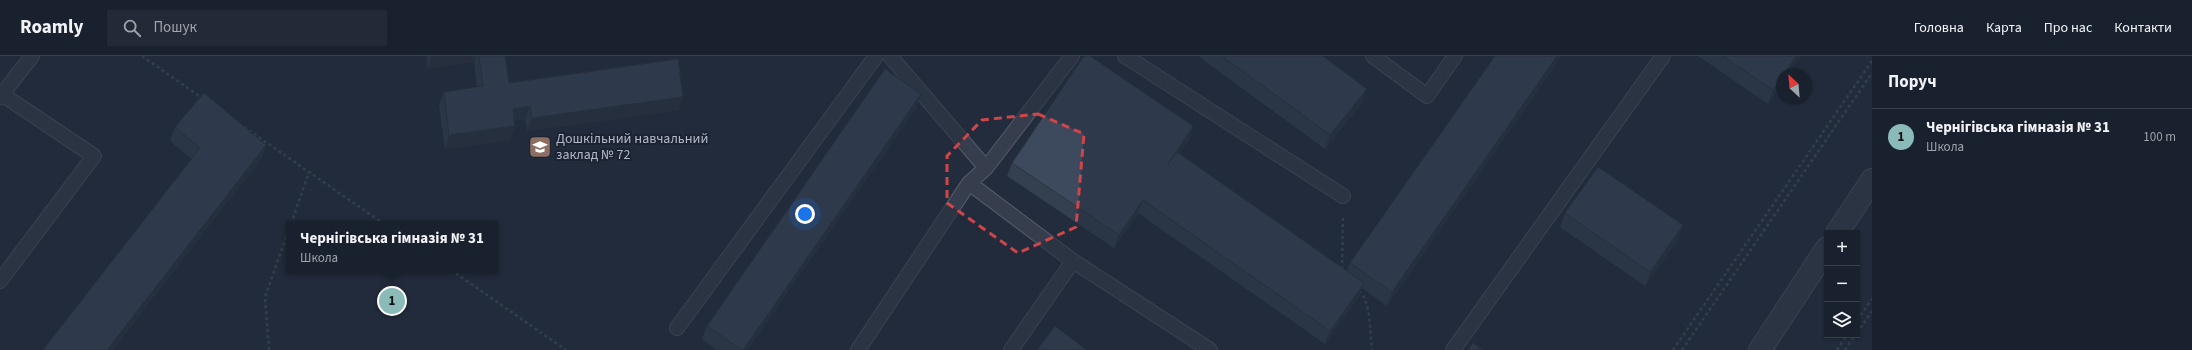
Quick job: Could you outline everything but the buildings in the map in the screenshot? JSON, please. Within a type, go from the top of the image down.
[{"type":"street","points":[[1839,230],[1872,180]]},
{"type":"street","points":[[1760,350],[1824,253]]},
{"type":"lane","points":[[0,282],[94,156],[1,95],[32,56]]},
{"type":"lane","points":[[677,328],[876,56]]},
{"type":"lane","points":[[890,56],[986,168]]},
{"type":"lane","points":[[858,350],[969,183],[986,168],[1072,56]]},
{"type":"lane","points":[[1125,56],[1343,196]]},
{"type":"lane","points":[[1373,56],[1427,96],[1455,56]]},
{"type":"lane","points":[[1453,350],[1663,56]]},
{"type":"lane","points":[[969,183],[1073,261],[1210,350]]},
{"type":"lane","points":[[1011,350],[1073,261]]},
{"type":"path","points":[[142,56],[206,101]]},
{"type":"path","points":[[1673,350],[1872,61]]},
{"type":"path","points":[[1682,350],[1872,73]]},
{"type":"path","points":[[238,123],[380,221]]},
{"type":"path","points":[[292,221],[309,172]]},
{"type":"path","points":[[1342,271],[1343,196]]},
{"type":"path","points":[[269,350],[265,297],[286,238]]},
{"type":"path","points":[[455,273],[566,350]]},
{"type":"path","points":[[1353,287],[1364,296],[1372,350]]},
{"type":"path","points":[[1860,316],[1872,298]]},
{"type":"path","points":[[1860,328],[1872,311]]},
{"type":"path","points":[[1837,350],[1845,338]]},
{"type":"path","points":[[1845,350],[1853,338]]},
{"type":"highlighted area","points":[[1038,114],[1084,134],[1076,227],[1018,253],[947,203],[947,156],[982,120]]},
{"type":"place","name":"Дошкільний навчальний заклад № 72","points":[[540,147]]},
{"type":"place","name":"Чернігівська гімназія № 31","points":[[392,301]]}]
